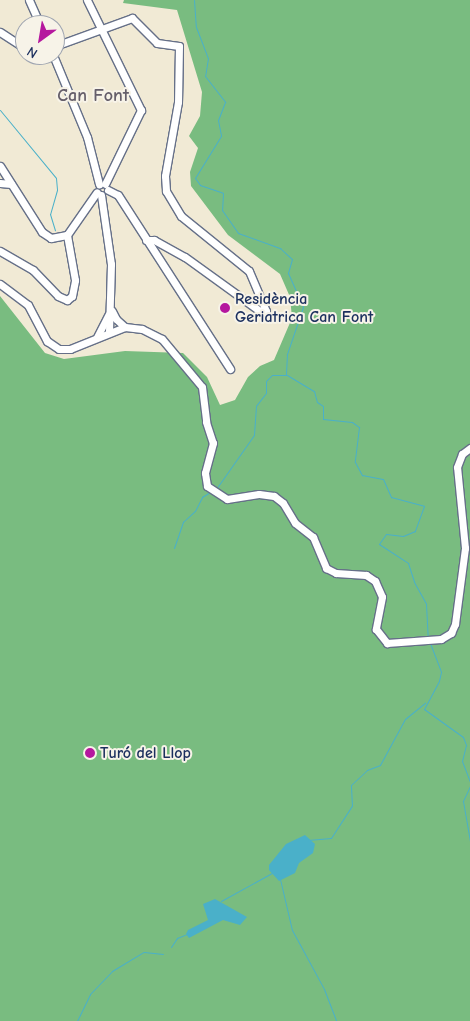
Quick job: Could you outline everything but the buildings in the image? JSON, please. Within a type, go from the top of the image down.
[{"type":"street","points":[[29,0],[36,15]]},
{"type":"street","points":[[0,166],[45,235],[55,239],[67,236],[102,189],[141,113],[87,0]]},
{"type":"street","points":[[65,42],[132,18],[155,41],[179,46],[178,102],[165,176],[166,191],[181,216],[249,271],[266,311],[260,311],[186,257],[154,240],[146,240]]},
{"type":"street","points":[[0,32],[15,42]]},
{"type":"street","points":[[56,65],[87,137],[102,189],[112,264],[109,332]]},
{"type":"street","points":[[0,183],[12,184]]},
{"type":"street","points":[[102,189],[118,195],[230,369]]},
{"type":"street","points":[[0,251],[33,270],[58,296],[68,300],[72,296],[75,280],[67,236]]},
{"type":"street","points":[[0,284],[28,305],[47,341],[56,348],[70,348],[125,327],[142,328],[162,338],[202,387],[206,422],[213,443],[205,482],[217,495],[232,500],[265,494],[280,500],[295,523],[313,537],[326,568],[336,573],[366,575],[375,581],[382,597],[376,629],[382,639],[394,644],[445,638],[455,624],[465,548],[458,468],[462,454],[470,448]]},
{"type":"street","points":[[111,306],[116,319],[125,327]]},
{"type":"street","points":[[97,338],[111,306]]},
{"type":"green space","points":[[124,0],[470,0],[470,1021],[0,1021],[0,296],[45,353],[64,359],[125,351],[183,353],[207,377],[220,405],[235,400],[248,377],[260,366],[274,360],[292,318],[290,297],[280,274],[228,235],[191,186],[190,172],[198,148],[189,136],[200,116],[202,92],[177,10],[123,3]]},
{"type":"water","points":[[305,835],[315,844],[313,853],[299,863],[295,873],[279,881],[269,870],[269,865],[286,844]]},
{"type":"water","points":[[215,899],[247,917],[240,925],[223,920],[189,938],[186,934],[188,930],[208,920],[203,904]]},
{"type":"waterway","points":[[194,0],[196,27],[208,58],[205,76],[225,102],[218,120],[221,136],[195,178],[200,185],[223,193],[222,210],[238,233],[280,248],[292,259],[288,273],[303,307],[287,354],[286,375],[272,375],[266,381],[266,393],[256,406],[254,435],[216,489]]},
{"type":"waterway","points":[[0,110],[56,178],[57,190],[50,214],[55,230]]},
{"type":"waterway","points":[[287,375],[314,391],[317,402],[323,406],[323,419],[352,422],[359,427],[355,462],[362,475],[383,479],[391,497],[424,506],[415,531],[403,536],[386,534],[379,544],[408,563],[414,582],[426,604],[428,637]]},
{"type":"waterway","points":[[174,548],[183,522],[195,511],[202,497],[210,492]]},
{"type":"waterway","points":[[430,643],[441,672],[439,681],[424,709],[463,737],[466,745],[462,761],[470,782]]},
{"type":"waterway","points":[[308,840],[331,838],[352,806],[351,785],[367,770],[380,765],[405,719],[425,703]]},
{"type":"waterway","points":[[470,786],[463,801],[470,841]]},
{"type":"waterway","points":[[221,901],[272,873]]},
{"type":"waterway","points":[[280,879],[292,930],[324,989],[336,1021]]},
{"type":"waterway","points":[[171,947],[177,938],[187,934]]},
{"type":"waterway","points":[[77,1021],[90,994],[112,971],[144,952],[163,954]]},
{"type":"place","name":"Residència Geriatrica Can Font","points":[[225,308]]},
{"type":"place","name":"Turó del Llop","points":[[90,753]]},
{"type":"district","name":"Can Font","points":[[93,96]]}]
